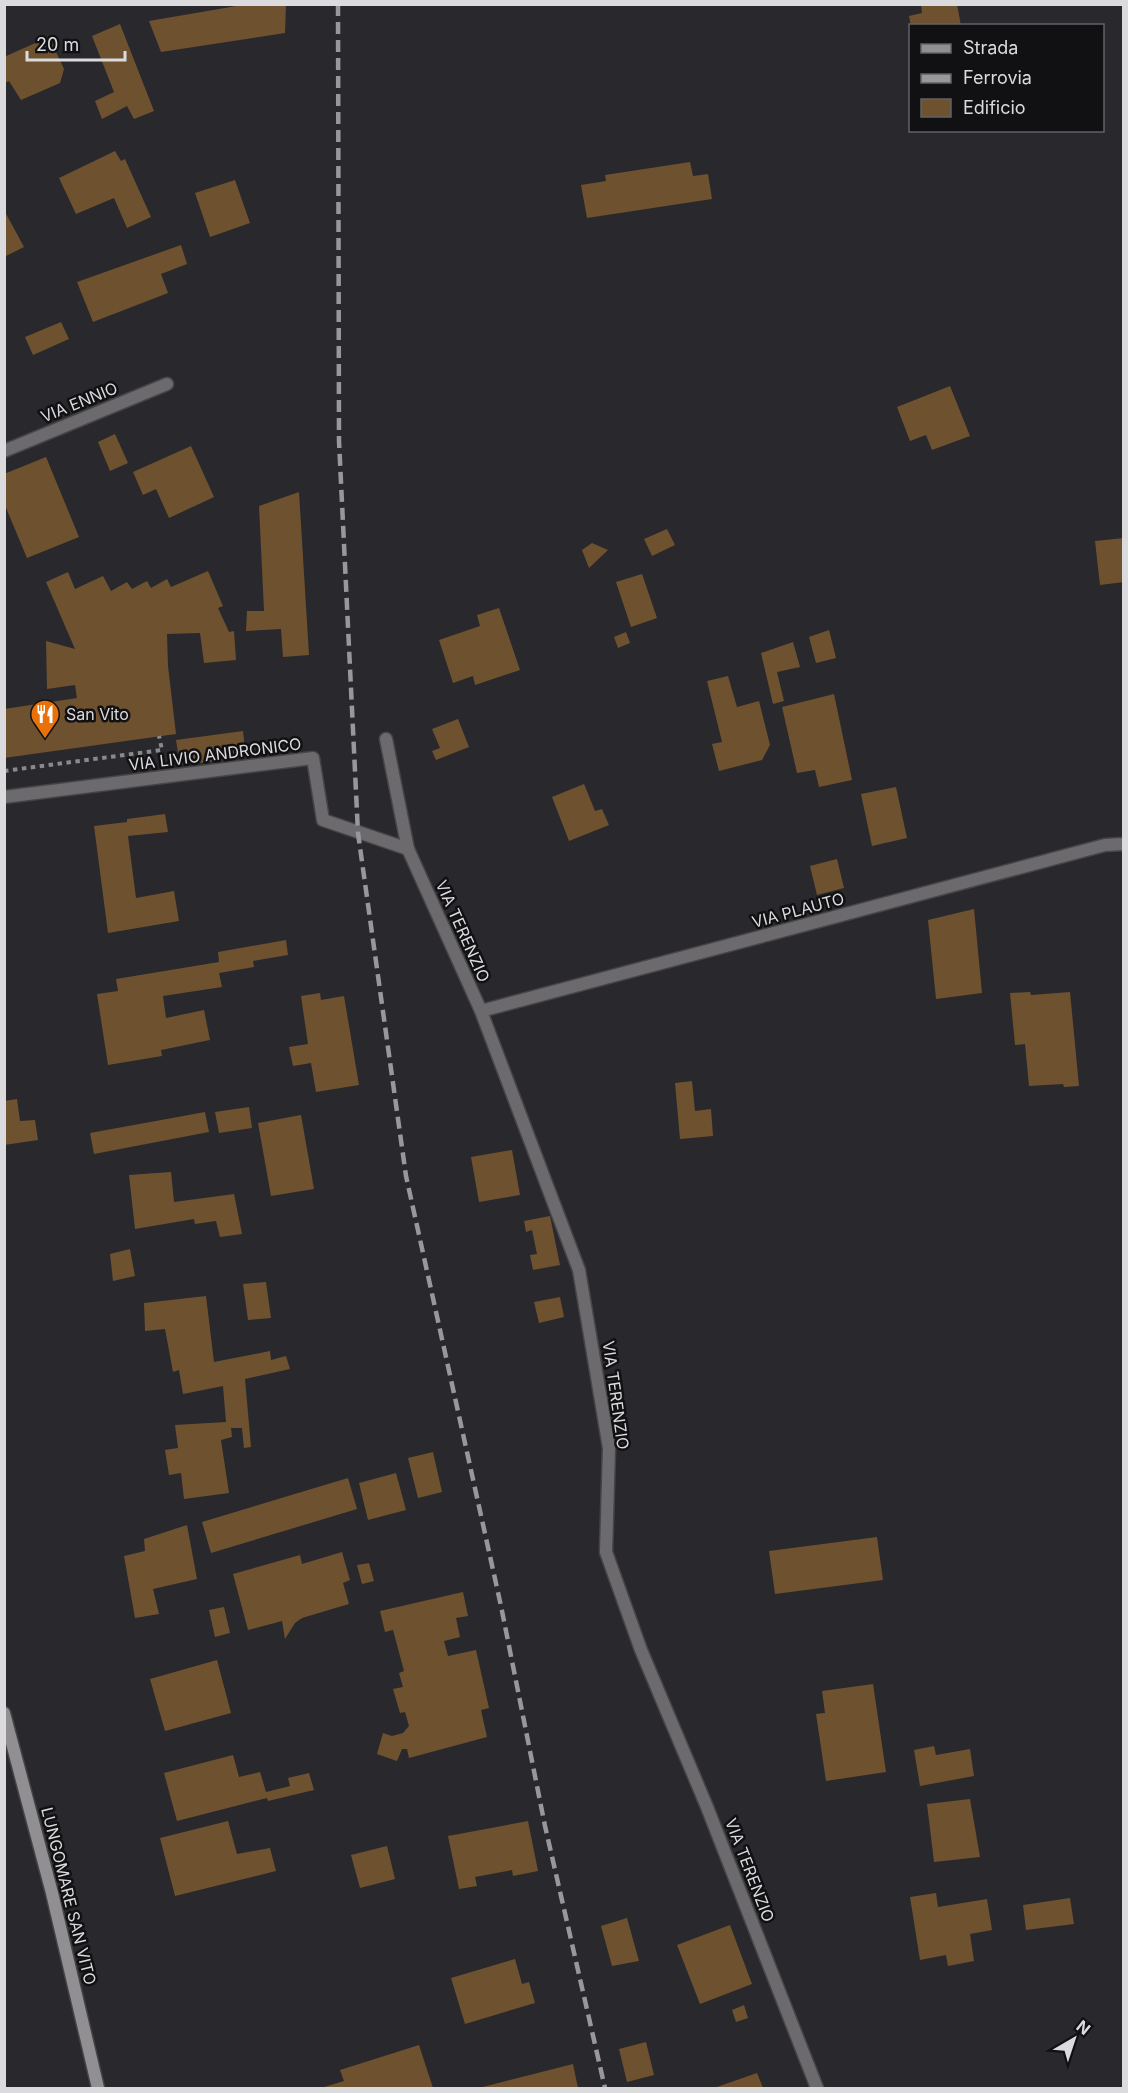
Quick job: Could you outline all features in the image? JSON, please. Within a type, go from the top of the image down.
[{"type":"main road","name":"LUNGOMARE SAN VITO","points":[[4,1713],[52,1893],[98,2088]]},
{"type":"street","name":"VIA ENNIO","points":[[4,451],[166,384]]},
{"type":"street","name":"VIA TERENZIO","points":[[386,738],[408,849],[481,1011],[579,1270],[609,1448],[606,1552],[641,1650],[712,1818],[817,2088]]},
{"type":"street","name":"VIA LIVIO ANDRONICO","points":[[4,797],[313,758],[322,820],[408,849]]},
{"type":"street","name":"VIA PLAUTO","points":[[481,1011],[1105,845],[1124,844]]},
{"type":"path","points":[[4,771],[162,750],[159,736]]},
{"type":"building","points":[[248,4],[286,4],[285,33],[161,52],[149,21]]},
{"type":"building","points":[[921,4],[957,4],[961,24],[911,24],[909,16],[922,13]]},
{"type":"building","points":[[120,24],[154,111],[134,119],[127,106],[102,119],[95,101],[114,92],[92,36]]},
{"type":"building","points":[[49,37],[64,69],[60,83],[21,100],[9,81],[4,83],[4,57]]},
{"type":"building","points":[[115,151],[121,161],[125,159],[151,217],[127,228],[114,198],[76,214],[59,178]]},
{"type":"building","points":[[690,162],[693,176],[708,174],[712,199],[587,218],[581,185],[606,181],[605,175]]},
{"type":"building","points":[[235,180],[250,223],[210,237],[195,193]]},
{"type":"building","points":[[4,210],[24,247],[4,257]]},
{"type":"building","points":[[181,245],[187,264],[161,274],[168,293],[93,322],[77,282]]},
{"type":"building","points":[[61,322],[69,339],[33,355],[25,337]]},
{"type":"building","points":[[950,386],[970,436],[932,450],[926,435],[910,441],[897,407]]},
{"type":"building","points":[[115,434],[128,463],[110,471],[98,442]]},
{"type":"building","points":[[191,446],[214,497],[169,518],[156,489],[143,495],[133,472]]},
{"type":"building","points":[[46,457],[79,537],[27,558],[4,503],[4,474]]},
{"type":"building","points":[[299,492],[309,655],[283,657],[281,629],[246,631],[247,611],[264,611],[259,506]]},
{"type":"building","points":[[667,529],[675,545],[652,556],[644,539]]},
{"type":"building","points":[[1124,538],[1124,582],[1100,585],[1095,541]]},
{"type":"building","points":[[592,543],[608,550],[589,568],[582,550]]},
{"type":"building","points":[[208,571],[223,606],[218,608],[229,632],[234,631],[236,660],[204,663],[200,633],[167,634],[168,666],[176,734],[4,758],[4,709],[77,698],[75,685],[47,689],[46,641],[75,649],[46,582],[68,572],[75,589],[103,576],[111,591],[127,582],[132,589],[147,581],[151,588],[167,579],[171,587]]},
{"type":"building","points":[[642,574],[657,618],[631,627],[616,582]]},
{"type":"building","points":[[499,608],[520,670],[475,685],[473,676],[453,683],[439,640],[480,626],[477,615]]},
{"type":"building","points":[[829,630],[836,658],[816,663],[809,637]]},
{"type":"building","points":[[626,632],[630,643],[618,648],[614,637]]},
{"type":"building","points":[[793,642],[800,667],[777,672],[784,701],[773,704],[761,653]]},
{"type":"building","points":[[728,676],[737,707],[759,701],[770,745],[762,760],[719,771],[712,744],[722,742],[707,681]]},
{"type":"building","points":[[834,694],[852,780],[819,787],[815,770],[797,773],[782,707]]},
{"type":"building","points":[[458,719],[469,747],[436,760],[432,751],[440,748],[432,729]]},
{"type":"building","points":[[243,731],[246,758],[180,765],[176,740]]},
{"type":"building","points":[[584,784],[595,811],[602,809],[609,825],[569,841],[552,797]]},
{"type":"building","points":[[896,787],[907,838],[872,846],[861,794]]},
{"type":"building","points":[[165,814],[168,832],[128,836],[136,898],[174,891],[179,921],[108,933],[94,826]]},
{"type":"building","points":[[837,859],[844,888],[817,895],[810,866]]},
{"type":"building","points":[[974,909],[982,993],[936,999],[928,920]]},
{"type":"building","points":[[286,940],[288,955],[253,961],[254,967],[219,973],[222,987],[163,996],[166,1018],[204,1010],[210,1040],[161,1050],[162,1056],[108,1065],[97,994],[118,991],[116,979],[219,962],[218,952]]},
{"type":"building","points":[[1030,992],[1031,995],[1070,992],[1079,1086],[1064,1087],[1063,1084],[1029,1086],[1025,1044],[1015,1045],[1010,993]]},
{"type":"building","points":[[320,993],[321,1000],[344,996],[359,1085],[316,1092],[311,1063],[293,1066],[289,1047],[308,1044],[301,996]]},
{"type":"building","points":[[692,1081],[695,1111],[711,1109],[713,1136],[680,1139],[675,1083]]},
{"type":"building","points":[[17,1099],[20,1121],[35,1120],[38,1140],[4,1145],[4,1101]]},
{"type":"building","points":[[249,1107],[252,1128],[219,1133],[215,1112]]},
{"type":"building","points":[[205,1112],[209,1132],[94,1154],[90,1133]]},
{"type":"building","points":[[301,1115],[314,1189],[271,1196],[258,1123]]},
{"type":"building","points":[[512,1150],[520,1195],[479,1202],[471,1157]]},
{"type":"building","points":[[171,1172],[174,1202],[234,1194],[242,1234],[220,1237],[216,1221],[195,1224],[194,1219],[135,1229],[129,1175]]},
{"type":"building","points":[[550,1216],[560,1265],[533,1270],[530,1255],[537,1254],[532,1230],[526,1232],[524,1221]]},
{"type":"building","points":[[130,1249],[135,1276],[113,1281],[110,1254]]},
{"type":"building","points":[[266,1282],[271,1318],[248,1320],[243,1284]]},
{"type":"building","points":[[206,1296],[214,1362],[270,1351],[271,1360],[286,1356],[290,1369],[245,1379],[251,1447],[244,1448],[242,1428],[231,1428],[232,1437],[221,1440],[229,1493],[184,1499],[181,1473],[169,1475],[165,1450],[178,1448],[175,1425],[226,1422],[223,1386],[183,1394],[179,1370],[173,1372],[165,1329],[145,1331],[144,1303]]},
{"type":"building","points":[[560,1297],[564,1317],[539,1323],[534,1302]]},
{"type":"building","points":[[433,1452],[442,1492],[418,1498],[408,1458]]},
{"type":"building","points":[[396,1473],[406,1510],[368,1520],[359,1483]]},
{"type":"building","points":[[348,1478],[357,1509],[211,1553],[202,1522]]},
{"type":"building","points":[[187,1525],[197,1579],[153,1589],[159,1614],[135,1618],[124,1556],[145,1551],[144,1539]]},
{"type":"building","points":[[877,1537],[883,1580],[775,1594],[769,1551]]},
{"type":"building","points":[[342,1552],[350,1580],[343,1583],[349,1604],[302,1618],[295,1623],[285,1639],[282,1621],[248,1630],[233,1574],[300,1555],[302,1564]]},
{"type":"building","points":[[369,1563],[374,1581],[362,1584],[357,1565]]},
{"type":"building","points":[[463,1592],[468,1616],[456,1618],[460,1637],[444,1641],[448,1656],[476,1650],[489,1708],[481,1710],[487,1737],[409,1758],[407,1749],[402,1749],[397,1761],[377,1754],[383,1733],[392,1736],[403,1733],[409,1726],[405,1712],[400,1713],[393,1689],[403,1687],[399,1673],[404,1671],[393,1630],[385,1632],[380,1611]]},
{"type":"building","points":[[224,1607],[230,1633],[215,1637],[209,1610]]},
{"type":"building","points":[[217,1660],[231,1713],[165,1731],[150,1679]]},
{"type":"building","points":[[873,1684],[886,1772],[826,1781],[816,1714],[825,1713],[822,1691]]},
{"type":"building","points":[[934,1746],[936,1755],[970,1749],[974,1776],[920,1786],[914,1750]]},
{"type":"building","points":[[233,1755],[239,1777],[260,1772],[266,1792],[290,1786],[288,1778],[309,1773],[314,1790],[268,1801],[267,1798],[177,1821],[164,1773]]},
{"type":"building","points":[[970,1799],[980,1857],[934,1862],[927,1804]]},
{"type":"building","points":[[228,1821],[237,1854],[270,1848],[276,1871],[175,1896],[160,1838]]},
{"type":"building","points":[[528,1821],[538,1871],[513,1876],[512,1870],[475,1877],[477,1886],[459,1889],[448,1836]]},
{"type":"building","points":[[387,1846],[395,1879],[360,1888],[351,1855]]},
{"type":"building","points":[[936,1893],[938,1907],[987,1899],[992,1930],[970,1934],[974,1961],[948,1966],[946,1955],[920,1960],[910,1897]]},
{"type":"building","points":[[1070,1898],[1074,1924],[1026,1930],[1023,1905]]},
{"type":"building","points":[[627,1918],[639,1961],[612,1966],[601,1926]]},
{"type":"building","points":[[730,1925],[752,1984],[700,2004],[677,1945]]},
{"type":"building","points":[[515,1959],[522,1984],[529,1982],[535,2003],[465,2024],[451,1978]]},
{"type":"building","points":[[744,2005],[748,2018],[736,2022],[732,2010]]},
{"type":"building","points":[[646,2042],[654,2075],[627,2082],[619,2049]]},
{"type":"building","points":[[419,2045],[433,2088],[321,2088],[344,2081],[340,2070]]},
{"type":"building","points":[[573,2064],[578,2088],[479,2088]]},
{"type":"building","points":[[757,2073],[763,2088],[714,2088]]},
{"type":"railway","points":[[338,4],[339,441],[358,833],[406,1176],[501,1606],[545,1826],[605,2088]]},
{"type":"place","name":"San Vito","points":[[45,740]]}]
